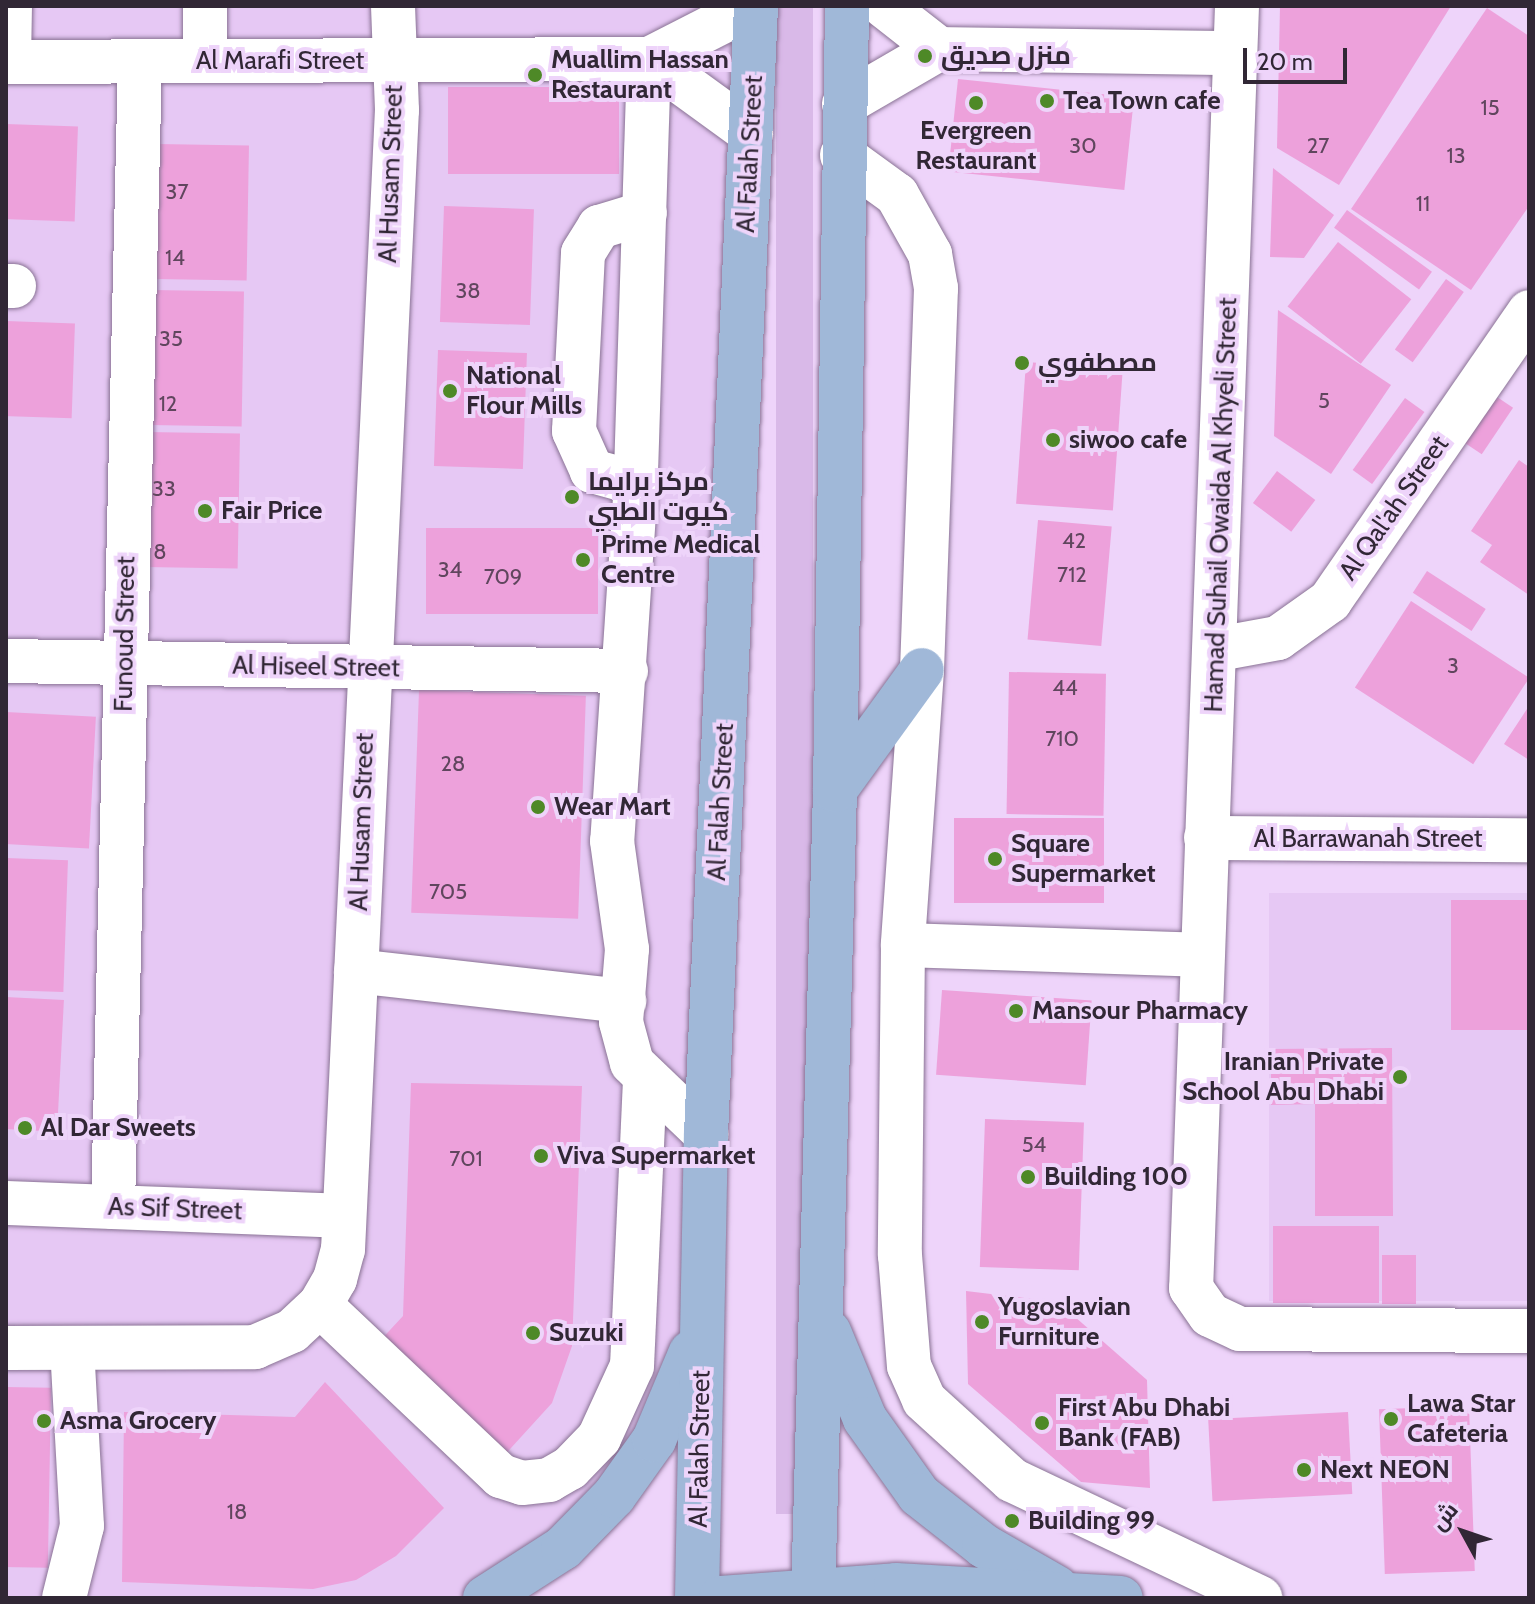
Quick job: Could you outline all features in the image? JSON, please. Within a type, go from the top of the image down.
[{"type":"main road","name":"Al Falah Street","points":[[697,1598],[706,1134],[751,133],[754,6]]},
{"type":"main road","points":[[812,1596],[823,1318],[835,790],[842,155],[847,6]]},
{"type":"main road","points":[[835,790],[922,670]]},
{"type":"main road","points":[[485,1598],[563,1548],[614,1496],[654,1440],[685,1375],[703,1303]]},
{"type":"main road","points":[[823,1318],[865,1419],[919,1495],[984,1546],[1066,1593]]},
{"type":"main road","points":[[721,1598],[812,1596],[896,1585],[1121,1598]]},
{"type":"street","points":[[8,62],[10,6]]},
{"type":"street","points":[[205,6],[205,61]]},
{"type":"street","name":"Al Husam Street","points":[[6,1348],[255,1347],[292,1331],[320,1305],[343,1250],[397,110],[393,6]]},
{"type":"street","name":"Al Marafi Street","points":[[8,62],[649,59],[754,6]]},
{"type":"street","points":[[884,6],[939,49]]},
{"type":"street","name":"Hamad Suhail Owaida Al Khyeli Street","points":[[1237,6],[1218,649],[1199,955],[1188,1272],[1199,1303],[1240,1329],[1529,1331]]},
{"type":"street","points":[[844,104],[939,49],[1234,53]]},
{"type":"street","points":[[649,59],[751,133]]},
{"type":"street","points":[[649,59],[636,483],[626,671],[612,841],[627,949],[624,1043],[645,1079],[706,1134]]},
{"type":"street","name":"Funoud Street","points":[[113,1207],[140,62]]},
{"type":"street","points":[[842,155],[897,195],[930,254],[936,288],[922,670],[903,945],[902,1329],[924,1400],[1012,1480],[1260,1598]]},
{"type":"street","points":[[636,483],[592,471],[574,431],[583,253],[599,227],[645,213]]},
{"type":"street","name":"Al Qal'ah Street","points":[[1218,649],[1278,638],[1330,601],[1529,312]]},
{"type":"street","name":"Al Hiseel Street","points":[[6,661],[626,671]]},
{"type":"street","name":"Al Barrawanah Street","points":[[1206,838],[1529,840]]},
{"type":"street","points":[[903,945],[1199,955]]},
{"type":"street","points":[[356,971],[624,1001]]},
{"type":"street","points":[[320,1305],[501,1476],[522,1483],[549,1480],[570,1468],[606,1427],[632,1366],[645,1079]]},
{"type":"street","name":"As Sif Street","points":[[6,1203],[344,1216]]},
{"type":"street","points":[[64,1598],[82,1526],[72,1348]]},
{"type":"shaded area","points":[[6,6],[732,6],[685,1329],[612,1479],[501,1577],[463,1596],[6,1598]]},
{"type":"shaded area","points":[[776,6],[813,6],[813,1514],[776,1514]]},
{"type":"shaded area","name":"Iranian Private School Abu Dhabi","points":[[1269,893],[1529,893],[1529,1301],[1269,1301]]},
{"type":"building","points":[[1280,6],[1451,6],[1339,185],[1277,148]]},
{"type":"building","points":[[1487,8],[1529,36],[1529,206],[1471,290],[1351,209]]},
{"type":"building","points":[[958,79],[1134,98],[1124,190],[948,171]]},
{"type":"building","points":[[448,87],[619,87],[619,174],[448,174]]},
{"type":"building","points":[[6,124],[78,127],[75,221],[6,219]]},
{"type":"building","points":[[157,144],[249,146],[247,281],[155,279]]},
{"type":"building","points":[[1273,168],[1334,215],[1304,258],[1270,257]]},
{"type":"building","points":[[444,206],[534,209],[530,325],[440,322]]},
{"type":"building","points":[[1347,210],[1432,272],[1419,290],[1334,228]]},
{"type":"building","points":[[1338,242],[1411,299],[1361,364],[1288,307]]},
{"type":"building","points":[[1446,279],[1464,292],[1413,362],[1395,349]]},
{"type":"building","points":[[152,290],[244,292],[242,427],[150,425]]},
{"type":"building","points":[[1278,310],[1391,385],[1331,474],[1274,436]]},
{"type":"building","points":[[6,321],[75,323],[72,418],[6,416]]},
{"type":"building","points":[[438,350],[527,353],[523,469],[434,466]]},
{"type":"building","points":[[1026,362],[1123,369],[1113,510],[1016,504]]},
{"type":"building","points":[[1494,395],[1513,408],[1482,454],[1463,441]]},
{"type":"building","points":[[1405,398],[1424,412],[1372,484],[1353,470]]},
{"type":"building","points":[[147,432],[240,434],[238,569],[145,567]]},
{"type":"building","points":[[1519,460],[1529,467],[1529,595],[1480,562],[1492,545],[1471,531]]},
{"type":"building","points":[[1277,471],[1315,500],[1291,532],[1253,503]]},
{"type":"building","points":[[1038,520],[1112,526],[1101,646],[1028,640]]},
{"type":"building","points":[[426,528],[598,528],[598,614],[426,614]]},
{"type":"building","points":[[1427,571],[1486,609],[1472,631],[1413,593]]},
{"type":"building","points":[[1411,601],[1529,678],[1473,764],[1355,687]]},
{"type":"building","points":[[1009,672],[1106,674],[1104,816],[1007,814]]},
{"type":"building","points":[[419,690],[586,696],[578,919],[411,913]]},
{"type":"building","points":[[1529,706],[1529,760],[1504,744]]},
{"type":"building","points":[[6,712],[96,717],[89,849],[6,844]]},
{"type":"building","points":[[954,818],[1104,818],[1104,903],[954,903]]},
{"type":"building","points":[[6,858],[68,860],[63,992],[6,990]]},
{"type":"building","points":[[1451,900],[1529,900],[1529,1030],[1451,1030]]},
{"type":"building","points":[[942,990],[1092,1000],[1086,1085],[936,1075]]},
{"type":"building","points":[[6,997],[64,1000],[57,1132],[6,1129]]},
{"type":"building","points":[[1392,1048],[1393,1216],[1315,1216],[1315,1104],[1271,1105],[1271,1049]]},
{"type":"building","points":[[411,1083],[582,1086],[572,1346],[552,1403],[499,1461],[377,1344],[403,1316]]},
{"type":"building","points":[[985,1119],[1084,1122],[1079,1270],[980,1267]]},
{"type":"building","points":[[1273,1226],[1379,1226],[1379,1303],[1273,1303]]},
{"type":"building","points":[[1382,1255],[1416,1255],[1416,1304],[1382,1304]]},
{"type":"building","points":[[966,1291],[1058,1302],[1147,1380],[1150,1488],[1081,1482],[968,1384]]},
{"type":"building","points":[[325,1382],[444,1508],[396,1556],[356,1580],[313,1589],[122,1582],[124,1412],[295,1417]]},
{"type":"building","points":[[6,1387],[51,1388],[48,1568],[6,1567]]},
{"type":"building","points":[[1469,1406],[1475,1571],[1385,1574],[1379,1409]]},
{"type":"building","points":[[1348,1412],[1352,1494],[1212,1501],[1208,1419]]},
{"type":"place","name":"منزل صديق","points":[[925,56]]},
{"type":"place","name":"Muallim Hassan Restaurant","points":[[535,75]]},
{"type":"place","name":"Tea Town cafe","points":[[1047,101]]},
{"type":"place","name":"Evergreen Restaurant","points":[[976,103]]},
{"type":"place","name":"مصطفوي","points":[[1022,363]]},
{"type":"place","name":"National Flour Mills","points":[[450,391]]},
{"type":"place","name":"siwoo cafe","points":[[1053,440]]},
{"type":"place","name":"مركز برايما كيوت الطبي","points":[[572,497]]},
{"type":"place","name":"Fair Price","points":[[205,511]]},
{"type":"place","name":"Prime Medical Centre","points":[[583,560]]},
{"type":"place","name":"Wear Mart","points":[[538,807]]},
{"type":"place","name":"Square Supermarket","points":[[995,859]]},
{"type":"place","name":"Mansour Pharmacy","points":[[1016,1011]]},
{"type":"place","name":"Iranian Private School Abu Dhabi","points":[[1400,1077]]},
{"type":"place","name":"Al Dar Sweets","points":[[25,1128]]},
{"type":"place","name":"Viva Supermarket","points":[[541,1156]]},
{"type":"place","name":"Building 100","points":[[1028,1177]]},
{"type":"place","name":"Yugoslavian Furniture","points":[[982,1322]]},
{"type":"place","name":"Suzuki","points":[[533,1333]]},
{"type":"place","name":"Lawa Star Cafeteria","points":[[1391,1419]]},
{"type":"place","name":"Asma Grocery","points":[[44,1421]]},
{"type":"place","name":"First Abu Dhabi Bank (FAB)","points":[[1042,1423]]},
{"type":"place","name":"Next NEON","points":[[1304,1470]]},
{"type":"place","name":"Building 99","points":[[1012,1521]]}]
